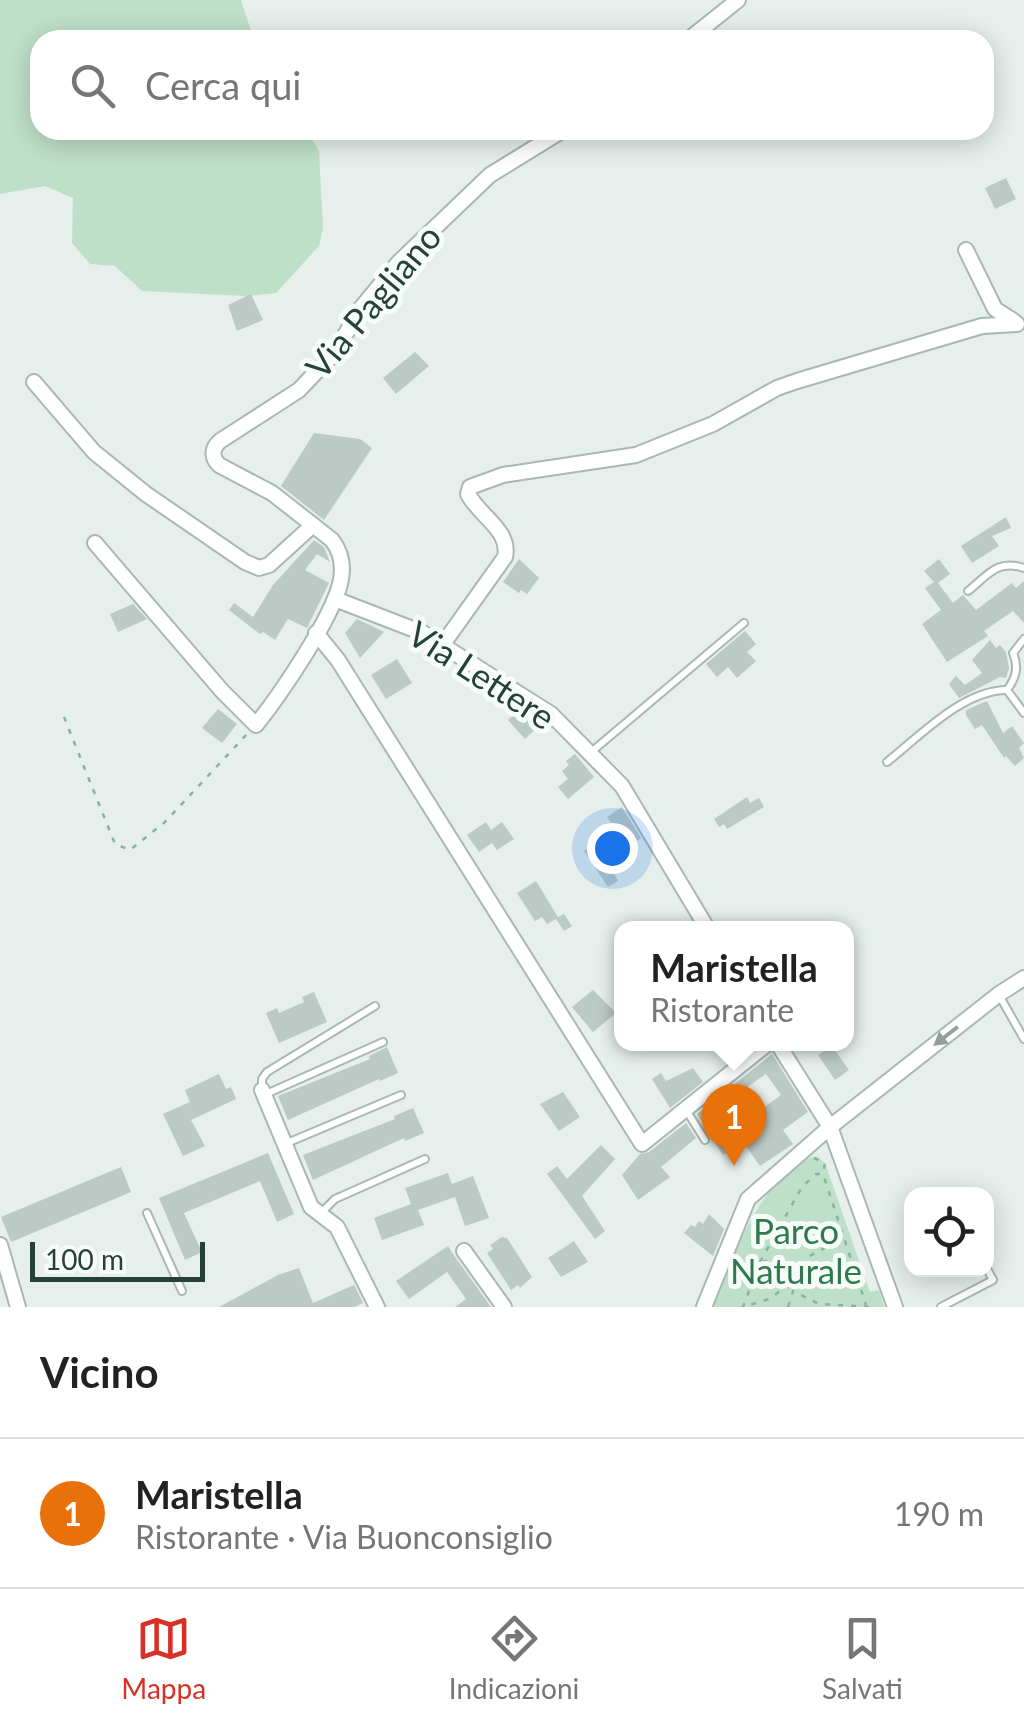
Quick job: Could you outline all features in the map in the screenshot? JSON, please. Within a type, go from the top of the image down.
[{"type":"street","points":[[700,30],[738,0]]},
{"type":"street","name":"Via Pagliano","points":[[335,599],[341,580],[339,549],[272,493],[219,465],[214,458],[216,444],[299,390],[335,352],[361,308],[399,262],[490,175],[547,140]]},
{"type":"street","points":[[966,250],[995,309],[1021,326]]},
{"type":"street","points":[[443,644],[506,557],[508,546],[504,536],[472,501],[470,487],[503,475],[636,455],[713,424],[797,381],[982,326],[1021,326]]},
{"type":"street","points":[[34,382],[94,452],[146,494],[245,562],[259,568],[269,565],[312,525]]},
{"type":"street","points":[[95,542],[222,691],[256,725],[277,699],[335,599]]},
{"type":"street","name":"Via Lettere","points":[[335,599],[385,616],[443,644],[551,714],[622,786],[703,921]]},
{"type":"street","points":[[316,633],[338,660],[642,1144],[758,1051]]},
{"type":"street","points":[[704,1307],[748,1199],[830,1127],[1024,978]]},
{"type":"street","points":[[782,1051],[830,1127],[894,1307]]},
{"type":"street","points":[[263,1092],[311,1207],[337,1226],[377,1307]]},
{"type":"street","points":[[0,1245],[18,1307]]},
{"type":"street","points":[[464,1251],[504,1307]]},
{"type":"lane","points":[[968,591],[1001,564],[1024,568]]},
{"type":"lane","points":[[589,754],[744,623]]},
{"type":"lane","points":[[1007,690],[1014,681],[1017,663],[1013,653],[1024,639]]},
{"type":"lane","points":[[887,762],[957,708],[996,690],[1007,690]]},
{"type":"lane","points":[[1007,690],[1024,713]]},
{"type":"lane","points":[[999,994],[1024,1039]]},
{"type":"lane","points":[[375,1006],[267,1072],[262,1079],[263,1092],[383,1042]]},
{"type":"lane","points":[[284,1144],[401,1095]]},
{"type":"lane","points":[[686,1109],[705,1140]]},
{"type":"lane","points":[[320,1214],[335,1199],[425,1158]]},
{"type":"lane","points":[[147,1213],[182,1291]]},
{"type":"lane","points":[[941,1307],[993,1280],[991,1277]]},
{"type":"path","points":[[64,717],[115,844],[130,850],[165,822],[256,725]]},
{"type":"path","points":[[802,1162],[812,1157],[825,1164],[823,1174],[866,1305]]},
{"type":"path","points":[[743,1307],[760,1262],[802,1187],[816,1174],[823,1174]]},
{"type":"path","points":[[743,1307],[788,1288],[808,1257],[843,1238]]},
{"type":"path","points":[[760,1262],[766,1261],[784,1280],[788,1307]]},
{"type":"path","points":[[788,1288],[819,1304],[875,1307]]},
{"type":"green space","points":[[0,0],[241,0],[251,30],[30,30],[30,140],[313,140],[319,151],[323,228],[319,246],[276,293],[247,296],[142,291],[115,266],[90,264],[72,243],[73,198],[45,186],[0,194]]},
{"type":"green space","name":"Parco Naturale","points":[[816,1156],[825,1163],[870,1292],[879,1290],[884,1307],[710,1307],[765,1198],[797,1165]]},
{"type":"building","points":[[1006,178],[1016,199],[995,209],[985,188]]},
{"type":"building","points":[[251,294],[263,320],[237,331],[228,305]]},
{"type":"building","points":[[415,352],[429,366],[396,394],[383,378]]},
{"type":"building","points":[[314,433],[360,439],[372,448],[324,520],[281,486]]},
{"type":"building","points":[[1006,517],[1011,528],[992,536],[999,546],[972,563],[961,546]]},
{"type":"building","points":[[314,540],[324,547],[330,562],[317,554],[305,570],[329,583],[307,628],[288,619],[275,640],[260,634],[229,610],[234,603],[253,617],[273,585]]},
{"type":"building","points":[[519,559],[539,578],[527,594],[503,582]]},
{"type":"building","points":[[939,559],[950,574],[938,583],[953,603],[963,595],[976,610],[1012,583],[1016,588],[1024,581],[1024,623],[1013,611],[984,631],[988,636],[947,662],[922,624],[941,610],[925,588],[934,582],[924,571]]},
{"type":"building","points":[[133,604],[147,619],[118,632],[110,614]]},
{"type":"building","points":[[357,619],[384,632],[360,658],[345,633]]},
{"type":"building","points":[[745,631],[756,644],[747,652],[756,661],[737,678],[728,667],[717,677],[706,664]]},
{"type":"building","points":[[990,640],[1006,652],[1006,678],[1000,677],[959,698],[949,684],[956,676],[965,685],[982,673],[972,660]]},
{"type":"building","points":[[397,659],[412,683],[386,699],[371,675]]},
{"type":"building","points":[[987,701],[1003,733],[1012,726],[1024,743],[1019,748],[1024,758],[1015,766],[1004,758],[982,725],[975,729],[966,715],[966,710]]},
{"type":"building","points":[[521,708],[543,722],[525,739],[508,720]]},
{"type":"building","points":[[218,709],[237,724],[222,743],[202,728]]},
{"type":"building","points":[[575,754],[594,777],[568,799],[558,787],[568,779],[562,771]]},
{"type":"building","points":[[747,797],[750,803],[759,798],[764,807],[727,829],[724,824],[719,827],[714,819]]},
{"type":"building","points":[[622,807],[641,838],[608,862],[618,881],[608,887],[584,851],[616,830],[607,817]]},
{"type":"building","points":[[486,822],[491,830],[502,822],[514,839],[497,850],[492,843],[479,852],[467,835]]},
{"type":"building","points":[[536,881],[558,917],[564,914],[572,926],[564,931],[556,919],[547,924],[542,917],[535,921],[517,893]]},
{"type":"building","points":[[593,990],[614,1015],[593,1032],[572,1007]]},
{"type":"building","points":[[314,992],[327,1022],[279,1043],[266,1013],[277,1008],[279,1013],[304,1002],[302,997]]},
{"type":"building","points":[[387,1047],[398,1073],[288,1120],[278,1096],[370,1059],[369,1056]]},
{"type":"building","points":[[836,1051],[849,1070],[835,1080],[818,1055]]},
{"type":"building","points":[[772,1054],[808,1112],[783,1130],[793,1144],[760,1166],[743,1142],[723,1155],[697,1114]],"holes":[[[766,1074],[781,1095],[758,1112],[743,1090]]]},
{"type":"building","points":[[693,1068],[703,1082],[670,1108],[652,1079],[661,1073],[666,1081]]},
{"type":"building","points":[[219,1074],[236,1099],[191,1120],[205,1146],[183,1156],[163,1114],[190,1102],[185,1090]]},
{"type":"building","points":[[563,1092],[580,1117],[559,1131],[540,1104]]},
{"type":"building","points":[[413,1108],[424,1133],[405,1141],[404,1138],[313,1180],[303,1155],[395,1119],[394,1116]]},
{"type":"building","points":[[686,1123],[696,1138],[661,1167],[670,1177],[638,1200],[622,1175],[640,1154],[649,1152]]},
{"type":"building","points":[[601,1145],[615,1159],[582,1196],[605,1231],[595,1239],[547,1174],[557,1166],[567,1179]]},
{"type":"building","points":[[268,1153],[294,1214],[277,1222],[260,1181],[184,1213],[202,1252],[185,1260],[159,1198]]},
{"type":"building","points":[[121,1167],[131,1192],[11,1242],[1,1217]]},
{"type":"building","points":[[448,1173],[452,1184],[473,1176],[489,1218],[465,1226],[455,1197],[418,1210],[424,1225],[382,1240],[374,1218],[411,1204],[405,1188]]},
{"type":"building","points":[[709,1214],[724,1229],[713,1256],[684,1233],[699,1221],[703,1224]]},
{"type":"building","points":[[507,1238],[532,1277],[520,1288],[518,1285],[511,1290],[487,1253],[493,1249],[490,1245]]},
{"type":"building","points":[[574,1241],[588,1262],[561,1277],[548,1258]]},
{"type":"building","points":[[448,1246],[491,1307],[455,1307],[466,1299],[447,1272],[409,1299],[396,1281]]},
{"type":"building","points":[[299,1268],[313,1303],[354,1285],[363,1303],[354,1307],[219,1307],[278,1275]]},
{"type":"place","name":"Maristella","points":[[734,1166]]}]
